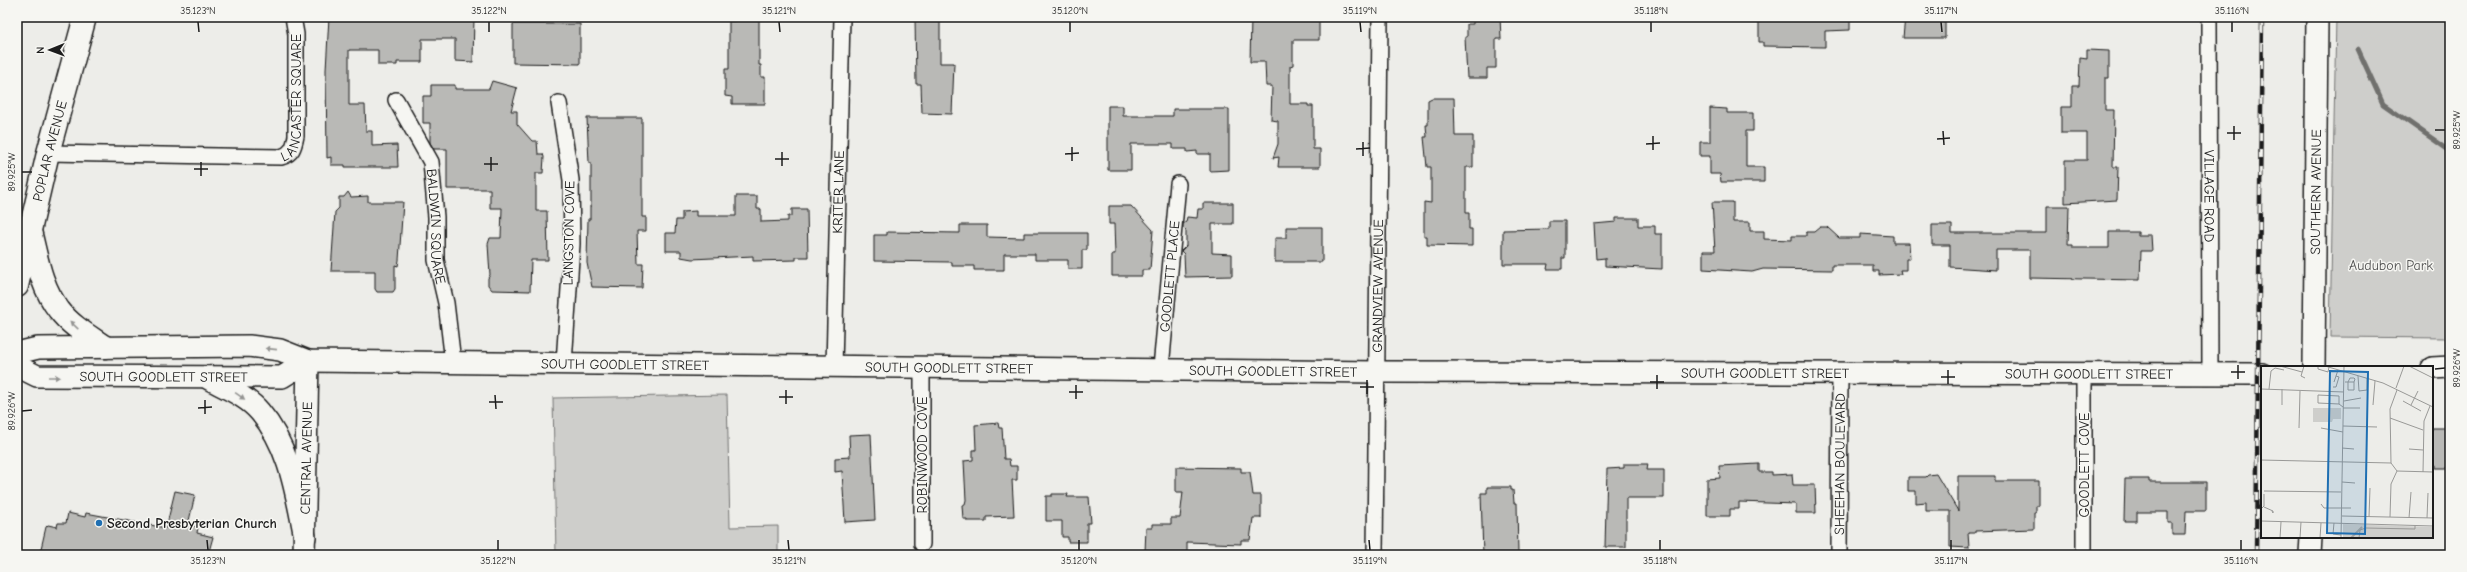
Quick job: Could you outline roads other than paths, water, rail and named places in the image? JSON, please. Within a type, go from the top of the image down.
[{"type":"main road","name":"POPLAR AVENUE","points":[[17,286],[48,153],[85,17]]},
{"type":"main road","name":"SOUTHERN AVENUE","points":[[2314,366],[2317,17]]},
{"type":"main road","points":[[30,232],[41,275],[58,310],[78,329],[105,347]]},
{"type":"main road","name":"SOUTH GOODLETT STREET","points":[[17,353],[38,348],[249,346],[280,350],[308,361],[834,368],[922,366],[1161,368],[1377,372],[1840,372],[2084,375],[2261,374]]},
{"type":"main road","name":"SOUTH GOODLETT STREET","points":[[17,366],[38,376],[205,378],[282,376],[308,361]]},
{"type":"main road","name":"CENTRAL AVENUE","points":[[305,546],[308,361]]},
{"type":"main road","points":[[2433,368],[2450,367]]},
{"type":"main road","points":[[205,378],[237,394],[260,411],[276,435],[291,469],[305,546]]},
{"type":"main road","points":[[2310,555],[2311,538]]},
{"type":"street","name":"LANCASTER SQUARE","points":[[48,153],[281,157],[288,155],[292,150],[296,136],[296,34],[293,17]]},
{"type":"street","name":"KRITER LANE","points":[[834,368],[842,17]]},
{"type":"street","name":"GRANDVIEW AVENUE","points":[[1375,555],[1380,17]]},
{"type":"street","name":"VILLAGE ROAD","points":[[2209,17],[2210,374]]},
{"type":"street","name":"BALDWIN SQUARE","points":[[396,100],[431,162],[436,217],[436,260],[446,304],[453,362]]},
{"type":"street","name":"LANGSTON COVE","points":[[559,103],[571,187],[572,244],[564,364]]},
{"type":"street","name":"GOODLETT PLACE","points":[[1161,368],[1178,184]]},
{"type":"street","name":"ROBINWOOD COVE","points":[[922,366],[922,544]]},
{"type":"street","name":"SHEEHAN BOULEVARD","points":[[1839,555],[1840,372]]},
{"type":"street","name":"GOODLETT COVE","points":[[2084,375],[2084,555]]},
{"type":"waterway","points":[[2358,49],[2383,104],[2450,151]]},
{"type":"railway","points":[[2256,555],[2262,17]]},
{"type":"place","name":"Second Presbyterian Church","points":[[99,523]]},
{"type":"park label","name":"Audubon Park","points":[[2391,265]]}]
